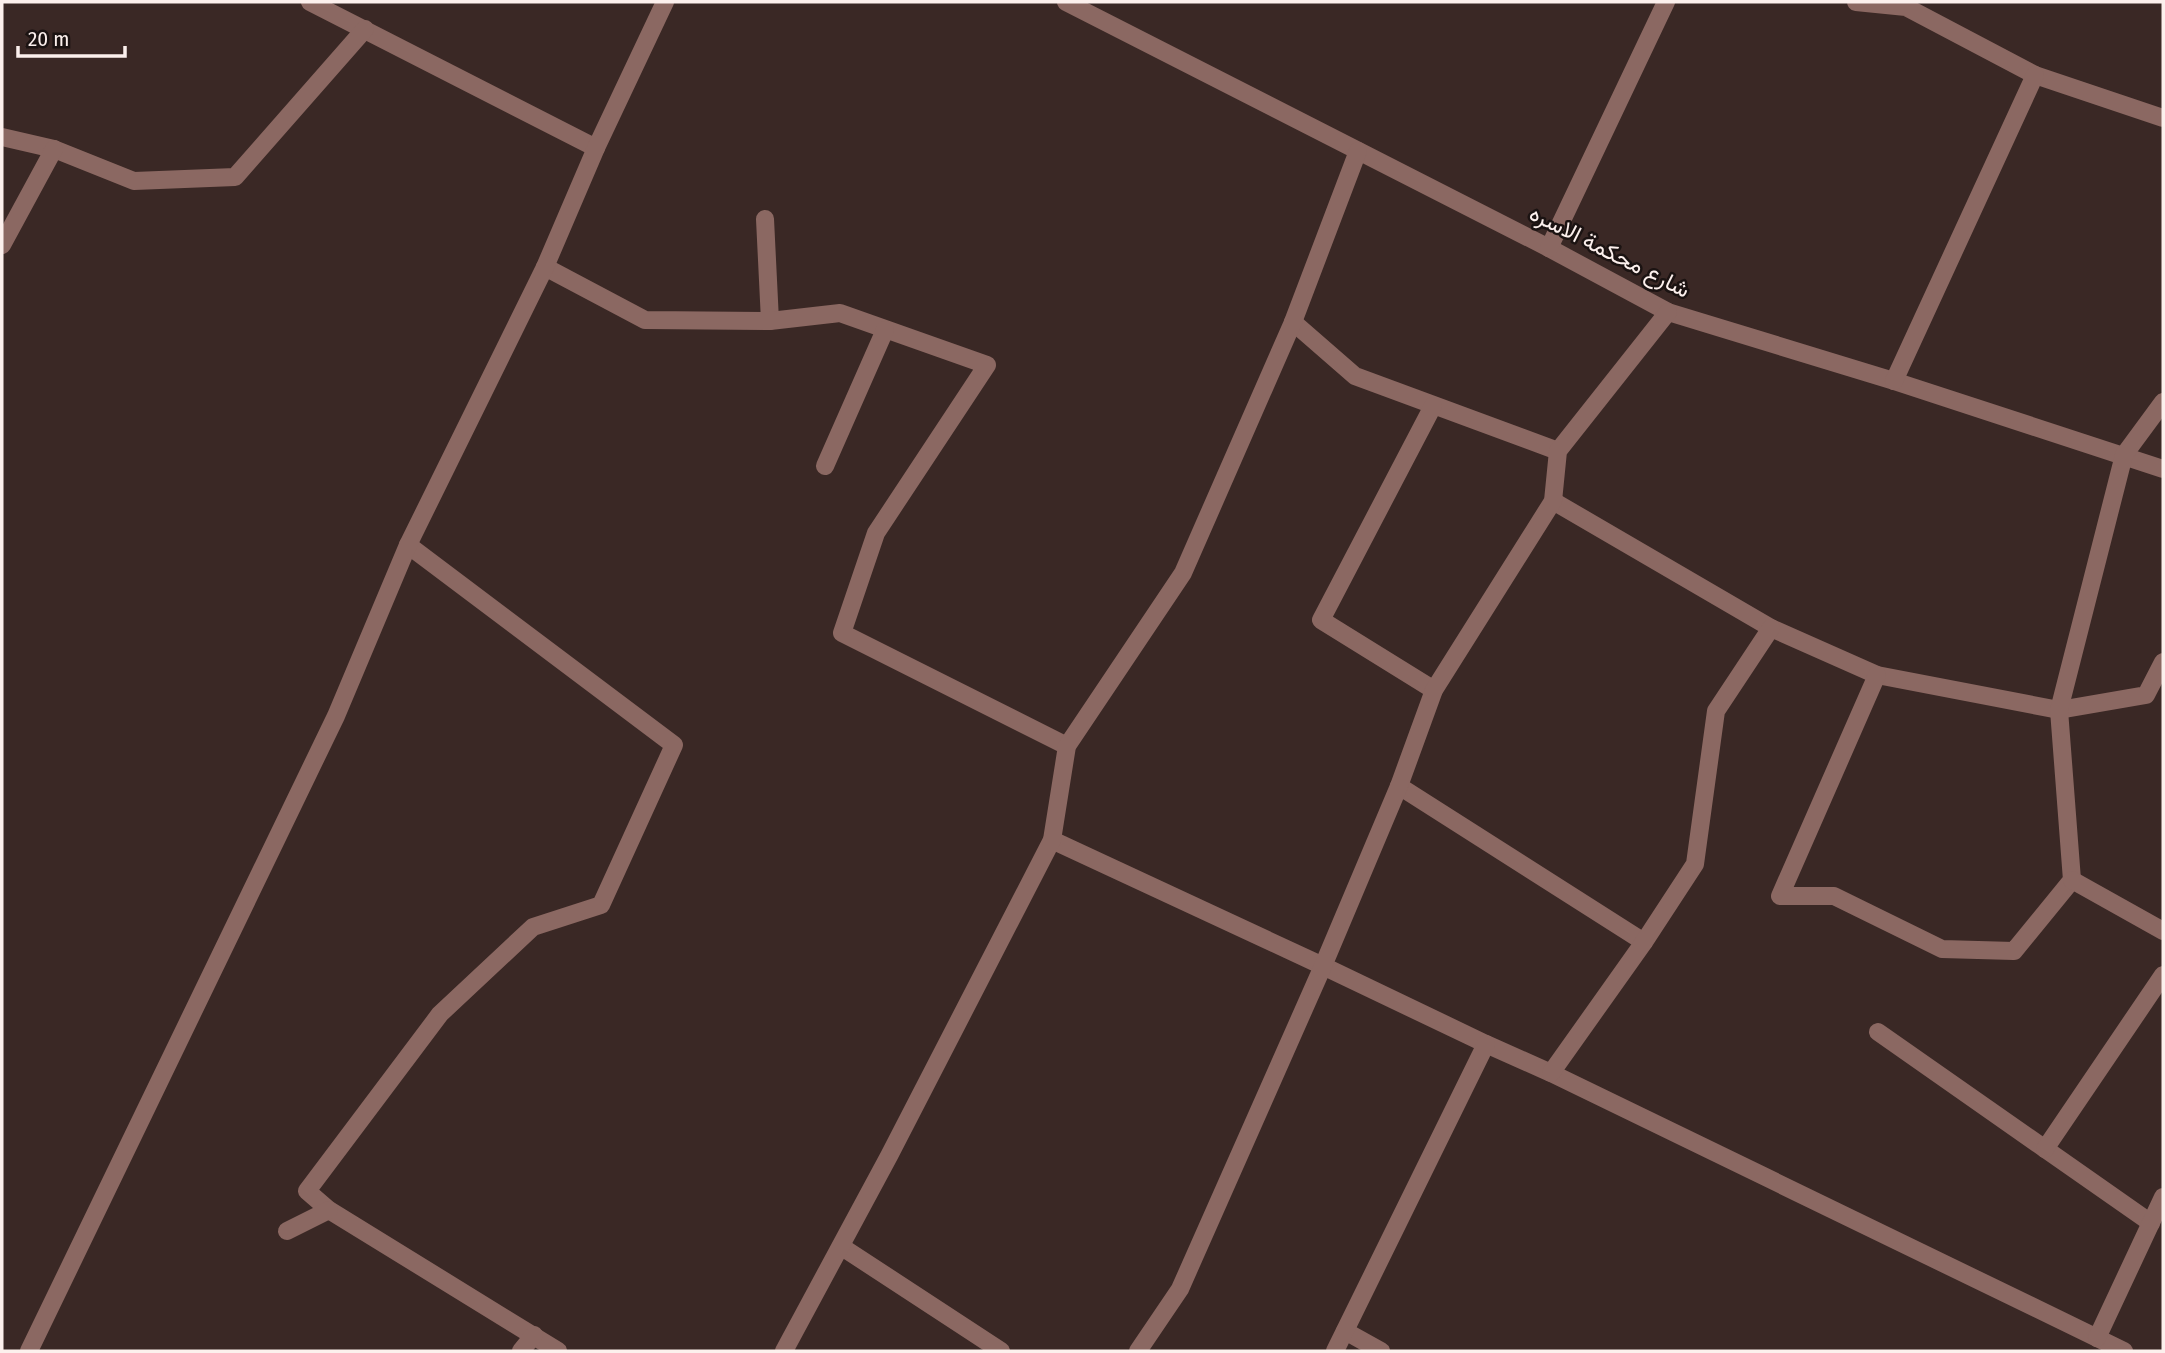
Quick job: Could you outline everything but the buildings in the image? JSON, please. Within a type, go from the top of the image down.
[{"type":"street","points":[[310,2],[596,148]]},
{"type":"street","points":[[29,1351],[336,716],[408,545],[545,267],[596,148],[665,2]]},
{"type":"street","name":"شارع محكمة الاسره","points":[[1066,2],[1549,248],[1668,312],[1894,381],[2163,469]]},
{"type":"street","points":[[1549,248],[1666,2]]},
{"type":"street","points":[[1856,2],[1907,4],[2035,75],[2163,118]]},
{"type":"street","points":[[2,137],[54,149],[134,181],[235,177],[365,29]]},
{"type":"street","points":[[1894,381],[2035,75]]},
{"type":"street","points":[[2,245],[54,149]]},
{"type":"street","points":[[784,1351],[842,1247],[1052,840],[1067,746],[1183,573],[1293,322],[1358,151]]},
{"type":"street","points":[[765,219],[770,321]]},
{"type":"street","points":[[545,267],[645,320],[770,321],[840,313],[987,365],[876,533],[842,632],[1067,746]]},
{"type":"street","points":[[1138,1351],[1180,1289],[1323,966],[1399,786],[1434,690],[1553,501],[1558,451],[1668,312]]},
{"type":"street","points":[[1293,322],[1355,376],[1558,451]]},
{"type":"street","points":[[825,466],[885,330]]},
{"type":"street","points":[[1877,675],[1780,896],[1834,896],[1942,949],[2014,951],[2073,880],[2059,710],[2124,455],[2163,402]]},
{"type":"street","points":[[1433,406],[1321,620],[1434,690]]},
{"type":"street","points":[[1553,501],[1772,628],[1877,675],[2059,710],[2146,695],[2163,662]]},
{"type":"street","points":[[408,545],[674,745],[601,905],[533,928],[440,1014],[307,1191],[329,1210],[558,1351]]},
{"type":"street","points":[[1551,1073],[1644,942],[1695,864],[1716,711],[1772,628]]},
{"type":"street","points":[[1399,786],[1644,942]]},
{"type":"street","points":[[1052,840],[1551,1073],[2124,1351]]},
{"type":"street","points":[[2073,880],[2163,931]]},
{"type":"street","points":[[2045,1149],[2163,975]]},
{"type":"street","points":[[1878,1032],[2151,1223]]},
{"type":"street","points":[[1335,1351],[1486,1044]]},
{"type":"street","points":[[2097,1338],[2163,1197]]},
{"type":"street","points":[[287,1231],[329,1210]]},
{"type":"street","points":[[842,1247],[1001,1351]]},
{"type":"street","points":[[1345,1331],[1381,1351]]},
{"type":"street","points":[[522,1351],[534,1335]]}]
